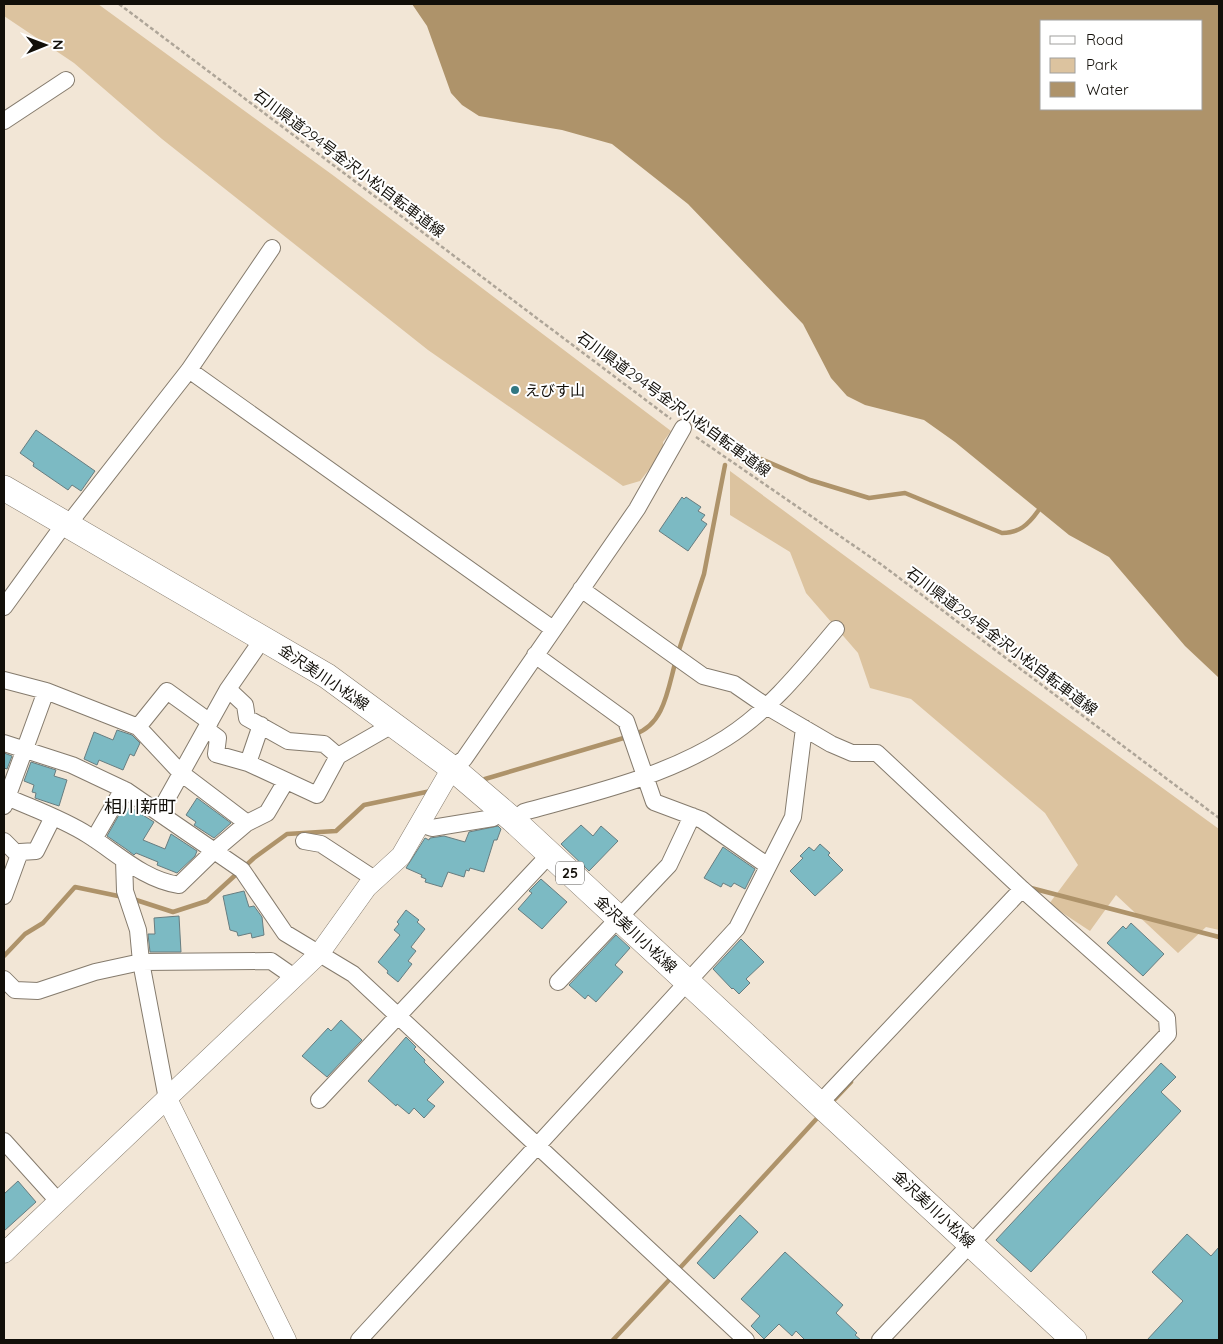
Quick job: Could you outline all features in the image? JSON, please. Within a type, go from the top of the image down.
[{"type":"main road","name":"金沢美川小松線","points":[[4,488],[264,637],[327,676],[452,768],[550,854],[1074,1340]]},
{"type":"street","points":[[4,121],[66,80]]},
{"type":"street","points":[[4,607],[65,523],[74,517],[188,370],[272,248]]},
{"type":"street","points":[[188,370],[553,629]]},
{"type":"street","points":[[4,1253],[319,954],[367,887],[401,856],[452,768],[464,759],[637,509],[683,428]]},
{"type":"street","points":[[581,589],[703,676],[734,684],[766,706],[852,753],[877,752],[1022,889],[1167,1018],[1168,1034],[880,1340]]},
{"type":"street","points":[[420,824],[432,828],[508,816],[676,765],[727,738],[766,706],[782,692],[836,629]]},
{"type":"street","points":[[159,813],[228,689],[264,637]]},
{"type":"street","points":[[535,655],[626,722],[654,802],[702,820],[768,866]]},
{"type":"street","points":[[4,680],[46,691],[138,727],[181,773],[247,823]]},
{"type":"street","points":[[228,689],[245,705],[247,718],[288,741],[324,744],[338,756]]},
{"type":"street","points":[[46,691],[5,801],[54,817],[94,839],[124,860],[170,884],[180,885],[214,851],[247,823],[266,813],[286,781]]},
{"type":"street","points":[[138,727],[167,691],[208,725],[218,738],[216,754],[248,763],[316,795],[338,756],[394,724]]},
{"type":"street","points":[[248,763],[261,725]]},
{"type":"street","points":[[360,1340],[737,928],[793,817],[804,728]]},
{"type":"street","points":[[4,743],[72,765],[123,789],[242,870],[284,932],[353,974],[746,1340]]},
{"type":"street","points":[[94,839],[123,789]]},
{"type":"street","points":[[558,982],[668,864],[692,816]]},
{"type":"street","points":[[4,896],[20,852],[36,851],[54,817]]},
{"type":"street","points":[[4,841],[18,856]]},
{"type":"street","points":[[304,841],[321,844],[376,880]]},
{"type":"street","points":[[320,1100],[550,854]]},
{"type":"street","points":[[124,860],[125,891],[138,930],[141,962],[167,1098],[286,1340]]},
{"type":"street","points":[[820,1103],[1022,889]]},
{"type":"street","points":[[4,979],[15,990],[38,991],[95,972],[141,962],[270,961],[294,977]]},
{"type":"street","points":[[4,1141],[58,1201]]},
{"type":"path","name":"石川県道294号金沢小松自転車道線","points":[[118,4],[683,428],[882,565],[1219,818]]},
{"type":"green space","points":[[4,4],[98,4],[334,176],[671,431],[663,442],[663,456],[655,462],[640,481],[623,486],[428,350],[162,139],[74,63],[4,16]]},
{"type":"green space","points":[[730,471],[1219,829],[1219,930],[1206,927],[1178,953],[1116,895],[1090,931],[1049,904],[1078,865],[1045,813],[911,699],[870,688],[858,653],[806,593],[790,552],[730,515]]},
{"type":"water","points":[[412,4],[1219,4],[1219,678],[1185,646],[1109,557],[1069,535],[955,442],[924,420],[865,405],[847,396],[831,378],[803,324],[688,204],[612,144],[562,130],[479,116],[462,105],[451,93],[427,26]]},
{"type":"building","points":[[36,430],[95,471],[81,491],[72,485],[68,490],[33,466],[34,463],[20,453]]},
{"type":"building","points":[[682,497],[684,499],[686,497],[701,507],[698,511],[705,515],[701,520],[707,524],[688,551],[659,531]]},
{"type":"building","points":[[117,730],[132,735],[140,743],[134,756],[130,754],[123,770],[99,760],[97,765],[84,759],[94,732],[113,740]]},
{"type":"building","points":[[4,753],[12,756],[7,769],[4,768]]},
{"type":"building","points":[[31,762],[56,770],[54,776],[67,780],[59,806],[35,798],[36,793],[32,792],[34,785],[24,781]]},
{"type":"building","points":[[197,798],[231,823],[214,838],[194,825],[196,822],[186,815]]},
{"type":"building","points":[[124,806],[132,811],[133,809],[154,822],[143,840],[165,849],[171,834],[197,851],[195,856],[177,873],[157,865],[158,862],[136,853],[134,855],[107,836]]},
{"type":"building","points":[[581,825],[593,836],[601,826],[618,841],[589,871],[561,844]]},
{"type":"building","points":[[498,826],[501,829],[497,840],[494,840],[484,872],[470,868],[469,871],[466,870],[464,877],[448,872],[442,887],[425,882],[426,879],[421,877],[422,875],[406,868],[425,838],[429,840],[430,838],[444,836],[465,842],[469,832]]},
{"type":"building","points":[[820,844],[830,853],[828,855],[843,870],[815,896],[790,871],[803,858],[800,856],[809,847],[814,851]]},
{"type":"building","points":[[723,847],[755,869],[745,889],[734,883],[731,887],[723,883],[721,887],[704,878]]},
{"type":"building","points":[[541,879],[567,902],[542,929],[518,909],[532,893],[529,891]]},
{"type":"building","points":[[244,891],[249,907],[254,906],[262,917],[264,935],[252,938],[251,933],[238,936],[237,932],[230,930],[223,896]]},
{"type":"building","points":[[406,910],[419,920],[417,922],[425,929],[411,947],[416,951],[408,961],[412,964],[398,982],[378,962],[400,935],[394,930],[399,924],[397,922]]},
{"type":"building","points":[[179,916],[181,952],[150,952],[148,934],[155,934],[154,918]]},
{"type":"building","points":[[1131,923],[1164,954],[1143,976],[1107,943],[1123,926],[1126,929]]},
{"type":"building","points":[[616,935],[630,948],[615,965],[623,972],[596,1002],[588,995],[585,999],[569,985]]},
{"type":"building","points":[[741,939],[764,962],[746,979],[750,983],[739,994],[713,969]]},
{"type":"building","points":[[341,1020],[362,1040],[327,1077],[302,1056],[328,1028],[331,1031]]},
{"type":"building","points":[[406,1037],[416,1047],[414,1049],[425,1060],[424,1062],[444,1082],[427,1100],[435,1106],[424,1118],[414,1108],[409,1114],[397,1104],[396,1106],[368,1081]]},
{"type":"building","points":[[1161,1063],[1176,1077],[1161,1092],[1181,1111],[1031,1272],[996,1240]]},
{"type":"building","points":[[18,1181],[36,1202],[4,1231],[4,1194]]},
{"type":"building","points":[[740,1215],[758,1232],[714,1279],[697,1263]]},
{"type":"building","points":[[1187,1234],[1211,1256],[1219,1247],[1219,1340],[1147,1340],[1183,1301],[1152,1272]]},
{"type":"building","points":[[785,1252],[843,1305],[836,1313],[857,1333],[855,1335],[861,1340],[805,1340],[796,1331],[792,1336],[779,1324],[764,1339],[751,1326],[760,1316],[741,1299]]},
{"type":"waterway","points":[[739,457],[761,459],[810,480],[869,498],[905,493],[1002,533],[1013,532],[1023,527],[1038,511]]},
{"type":"waterway","points":[[678,653],[704,574],[725,465]]},
{"type":"waterway","points":[[635,734],[645,729],[659,713],[664,703],[676,660]]},
{"type":"waterway","points":[[485,779],[627,737]]},
{"type":"waterway","points":[[133,899],[173,912],[207,901],[254,858],[287,834],[336,831],[364,805],[431,791]]},
{"type":"waterway","points":[[4,956],[25,934],[43,923],[75,887],[123,897]]},
{"type":"waterway","points":[[1031,888],[1219,937]]},
{"type":"waterway","points":[[835,1099],[851,1082]]},
{"type":"waterway","points":[[679,1269],[820,1115]]},
{"type":"waterway","points":[[613,1340],[670,1279]]},
{"type":"place","name":"えびす山","points":[[515,390]]},
{"type":"district","name":"相川新町","points":[[140,806]]}]
